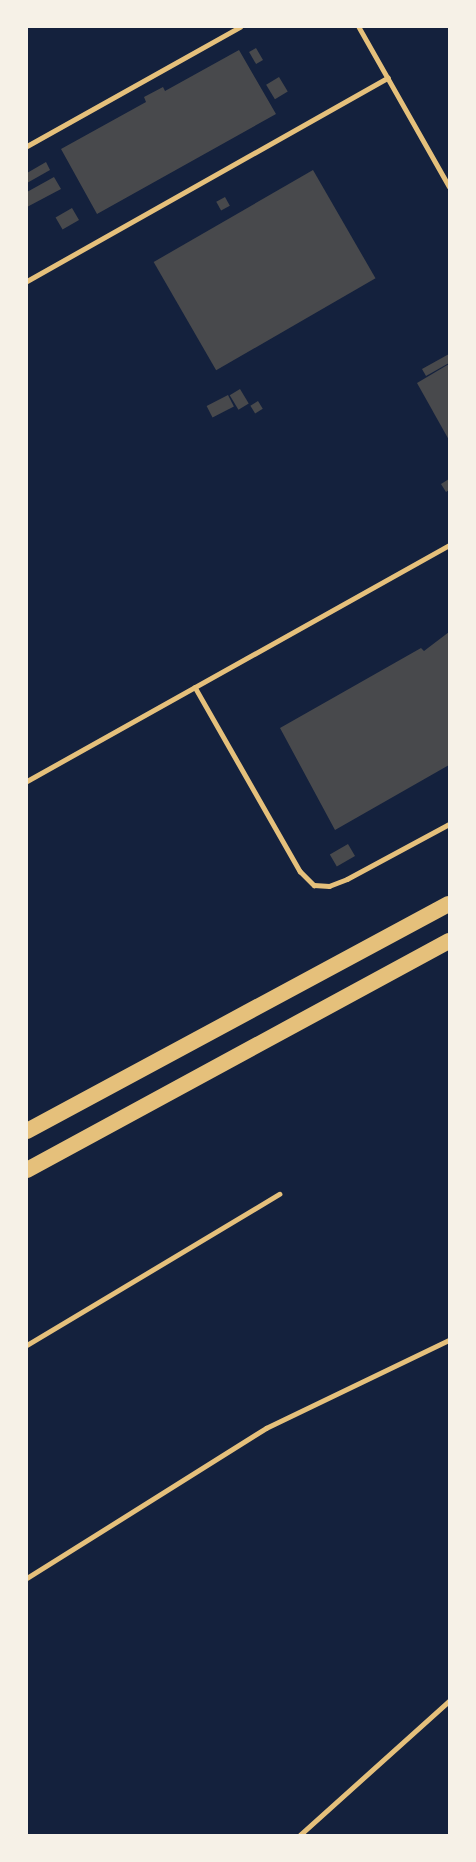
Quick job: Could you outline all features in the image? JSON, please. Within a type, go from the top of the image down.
[{"type":"highway","points":[[27,1131],[449,904]]},
{"type":"highway","points":[[27,1170],[449,941]]},
{"type":"lane","points":[[27,146],[240,27]]},
{"type":"lane","points":[[359,27],[449,186]]},
{"type":"lane","points":[[27,281],[388,78]]},
{"type":"lane","points":[[27,781],[449,545]]},
{"type":"lane","points":[[195,687],[300,871],[314,885],[329,886],[347,879],[449,824]]},
{"type":"lane","points":[[27,1345],[279,1194]]},
{"type":"lane","points":[[27,1578],[266,1428],[449,1340]]},
{"type":"lane","points":[[300,1835],[449,1701]]},
{"type":"building","points":[[256,48],[263,60],[256,64],[249,52]]},
{"type":"building","points":[[239,50],[276,114],[97,214],[61,149],[146,102],[144,97],[163,87],[165,91]]},
{"type":"building","points":[[279,77],[288,92],[275,99],[266,85]]},
{"type":"building","points":[[46,162],[50,170],[27,183],[27,173]]},
{"type":"building","points":[[313,170],[376,278],[216,370],[154,262]]},
{"type":"building","points":[[54,177],[61,189],[27,207],[27,192]]},
{"type":"building","points":[[225,197],[230,206],[221,211],[216,202]]},
{"type":"building","points":[[72,208],[79,220],[63,230],[56,218]]},
{"type":"building","points":[[449,354],[449,363],[426,376],[422,369]]},
{"type":"building","points":[[449,364],[449,440],[417,383]]},
{"type":"building","points":[[240,389],[249,404],[238,410],[230,395]]},
{"type":"building","points":[[228,395],[234,407],[213,417],[207,406]]},
{"type":"building","points":[[258,401],[263,409],[255,413],[250,406]]},
{"type":"building","points":[[449,479],[449,490],[446,492],[441,484]]},
{"type":"building","points":[[449,632],[449,765],[335,830],[280,728],[421,648],[424,651]]},
{"type":"building","points":[[348,844],[355,856],[337,867],[330,854]]}]
